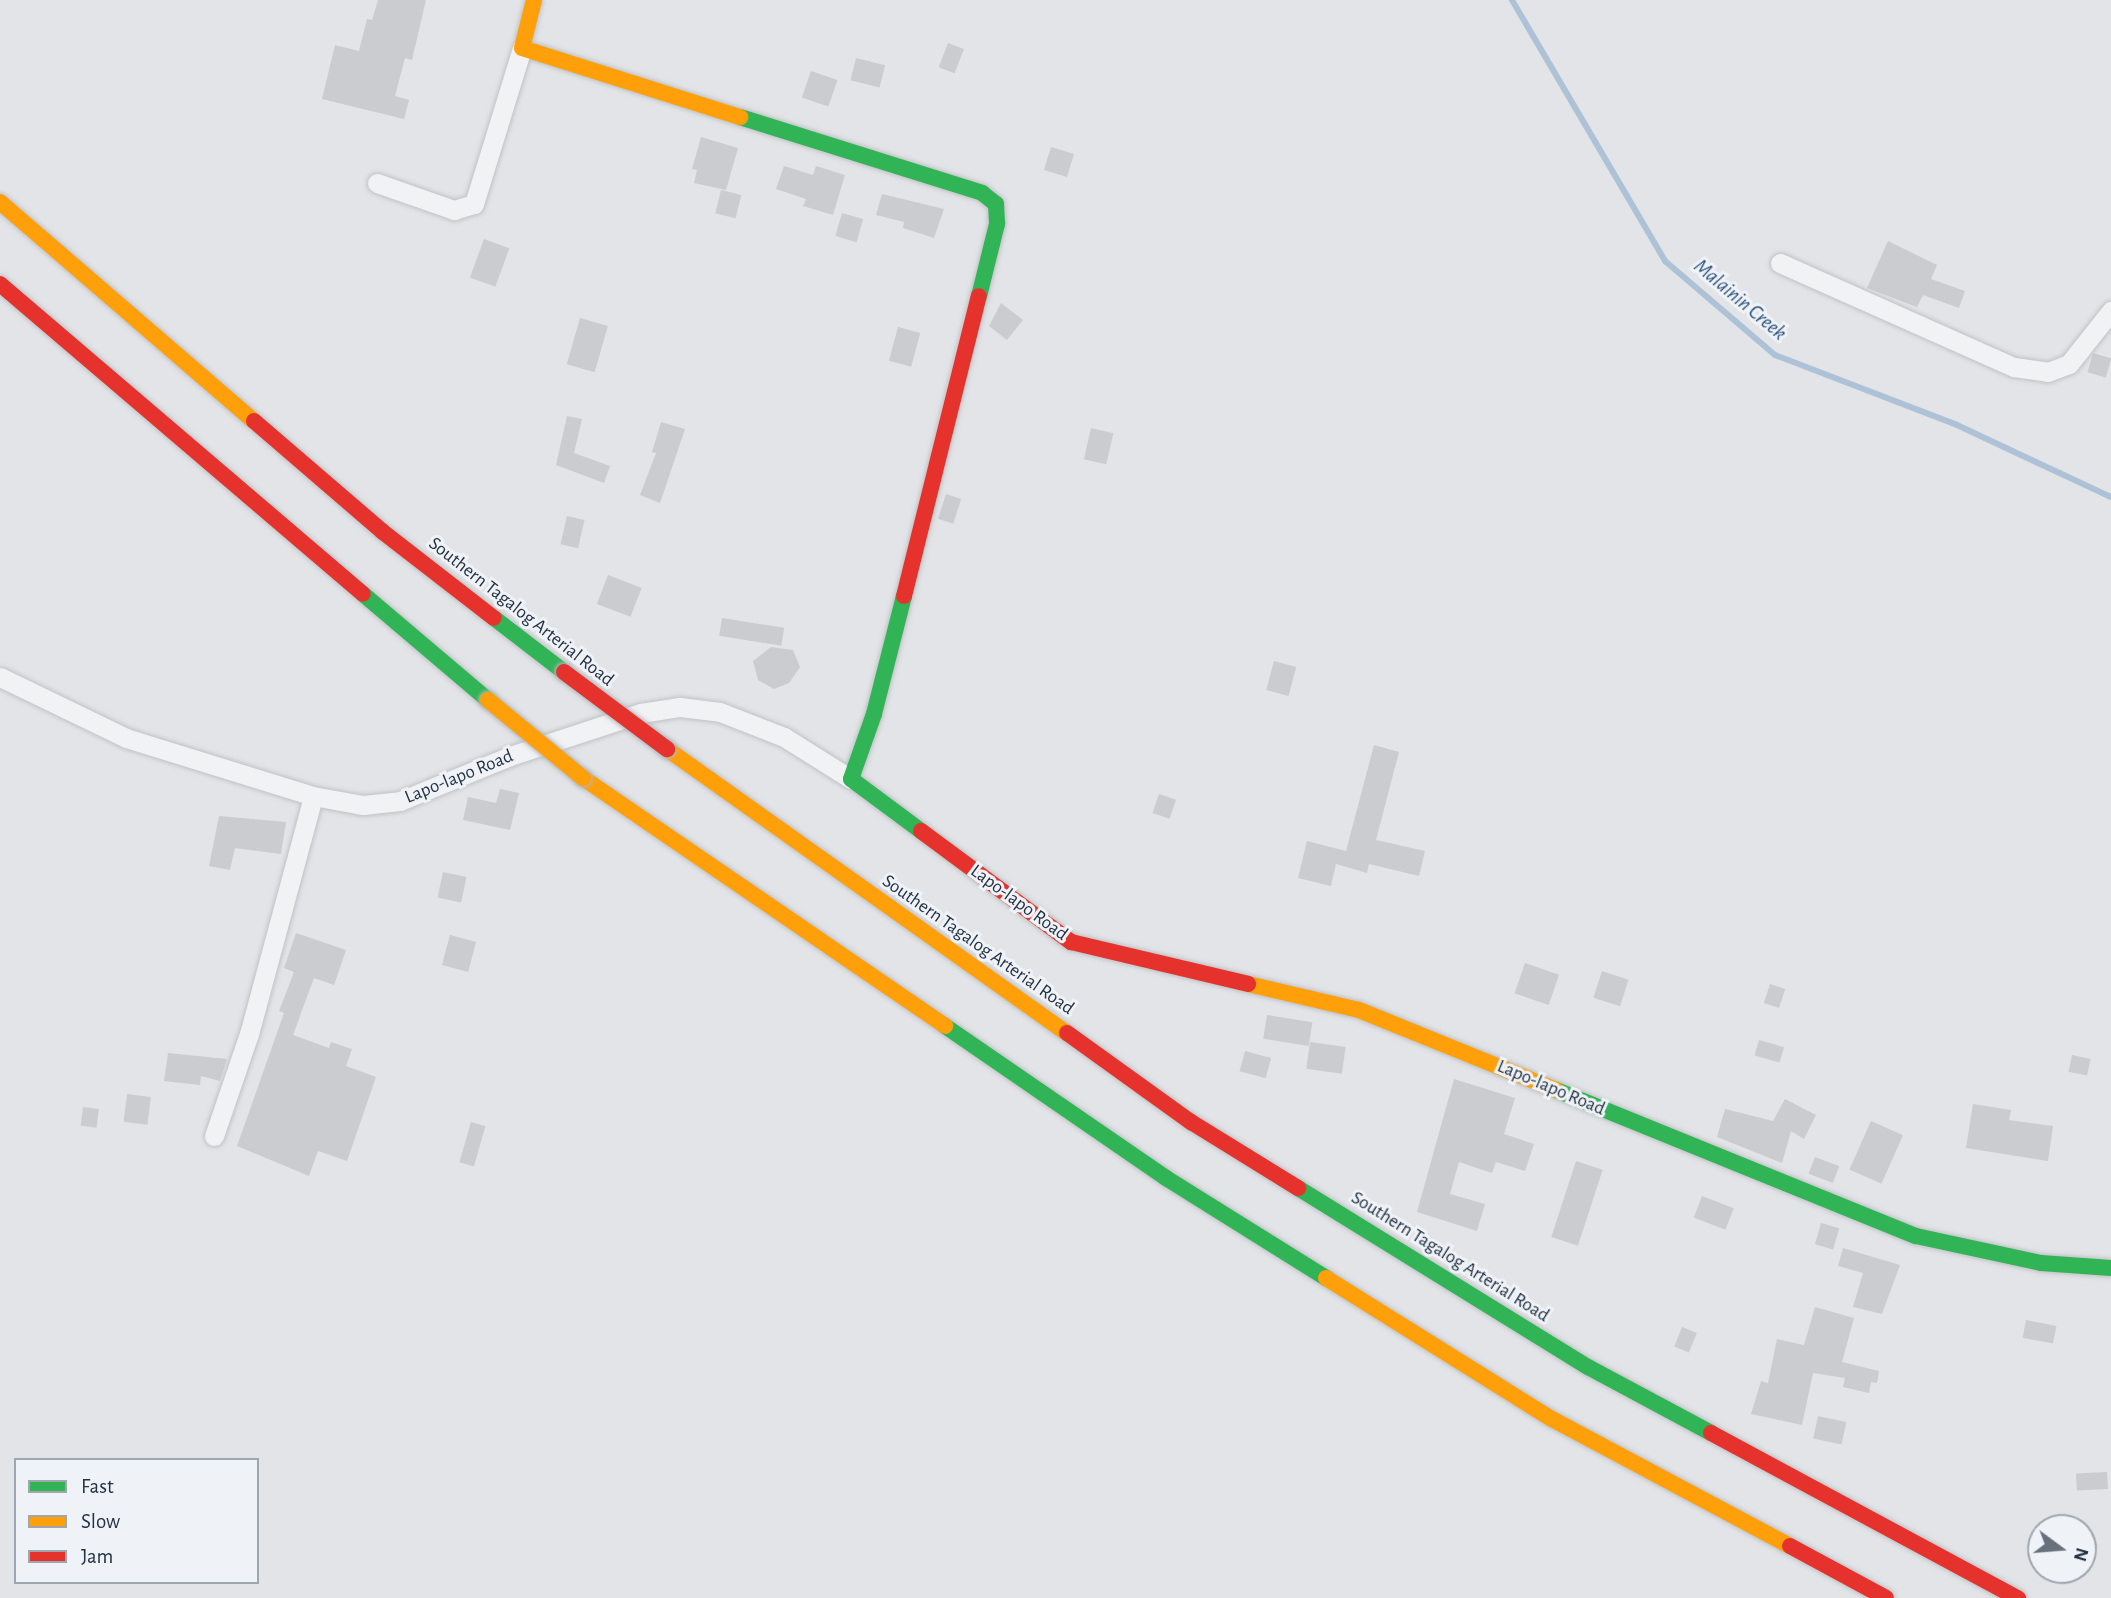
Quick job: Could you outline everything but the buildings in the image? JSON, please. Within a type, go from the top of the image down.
[{"type":"main road","points":[[534,0],[522,47],[982,193],[996,204],[997,224],[874,714],[851,779]]},
{"type":"main road","name":"Southern Tagalog Arterial Road","points":[[0,202],[373,523],[564,672],[667,749],[1191,1122],[1588,1367],[2018,1598]]},
{"type":"main road","points":[[0,284],[583,778],[1166,1178],[1552,1419],[1886,1598]]},
{"type":"main road","name":"Lapo-lapo Road","points":[[851,779],[1071,942],[1359,1010],[1916,1236],[2041,1263],[2111,1268]]},
{"type":"street","points":[[377,183],[454,210],[474,204],[522,47]]},
{"type":"street","points":[[1780,263],[2014,367],[2048,372],[2069,364],[2111,311]]},
{"type":"street","name":"Lapo-lapo Road","points":[[0,677],[126,738],[313,796],[363,805],[400,801],[510,756],[641,713],[680,707],[720,712],[784,737],[851,779]]},
{"type":"street","points":[[214,1136],[249,1034],[313,796]]},
{"type":"waterway","name":"Malainin Creek","points":[[1512,0],[1665,261],[1775,355],[1957,425],[2111,497]]},
{"type":"traffic: fast","points":[[740,117],[982,193],[996,204],[997,224],[979,296]]},
{"type":"traffic: fast","points":[[363,594],[488,700]]},
{"type":"traffic: fast","points":[[904,596],[874,714],[851,779],[921,831]]},
{"type":"traffic: fast","points":[[494,618],[564,672]]},
{"type":"traffic: fast","points":[[945,1026],[1166,1178],[1326,1278]]},
{"type":"traffic: fast","points":[[1556,1090],[1916,1236],[2041,1263],[2111,1268]]},
{"type":"traffic: fast","points":[[1298,1188],[1588,1367],[1711,1433]]},
{"type":"traffic: slow","points":[[534,0],[522,48],[740,117]]},
{"type":"traffic: slow","points":[[0,202],[254,421]]},
{"type":"traffic: slow","points":[[488,700],[583,778]]},
{"type":"traffic: slow","points":[[667,749],[1067,1033]]},
{"type":"traffic: slow","points":[[583,778],[945,1026]]},
{"type":"traffic: slow","points":[[1248,984],[1359,1010],[1556,1090]]},
{"type":"traffic: slow","points":[[1326,1278],[1552,1419],[1790,1546]]},
{"type":"traffic: jam","points":[[0,284],[363,594]]},
{"type":"traffic: jam","points":[[904,596],[979,296]]},
{"type":"traffic: jam","points":[[254,421],[383,532],[494,618]]},
{"type":"traffic: jam","points":[[564,672],[667,749]]},
{"type":"traffic: jam","points":[[921,831],[1071,942],[1248,984]]},
{"type":"traffic: jam","points":[[1067,1033],[1191,1122],[1298,1188]]},
{"type":"traffic: jam","points":[[1711,1433],[2018,1598]]},
{"type":"traffic: jam","points":[[1790,1546],[1886,1598]]}]
